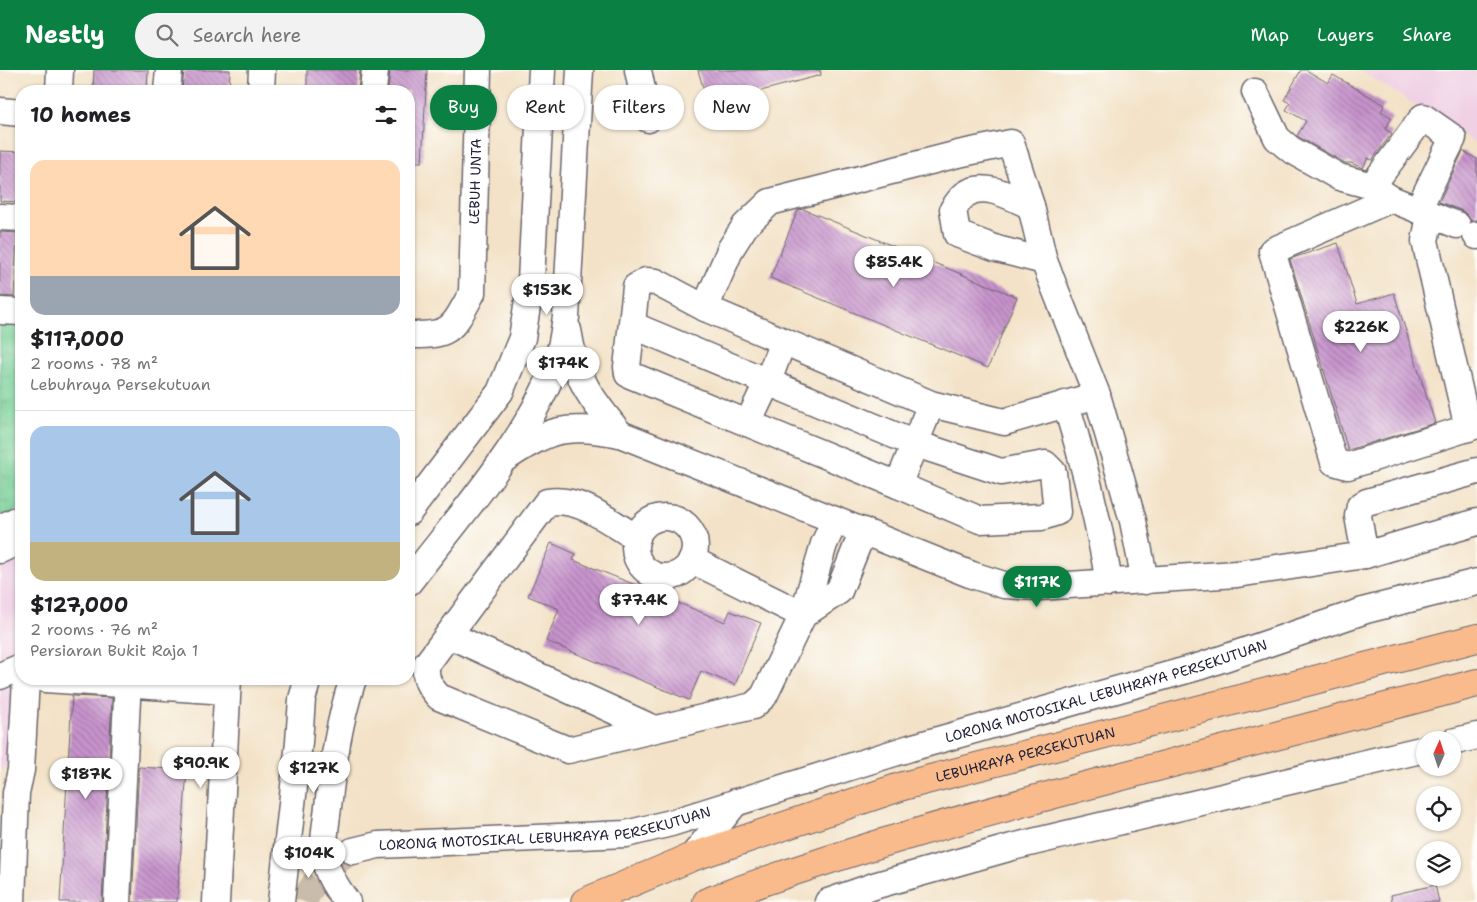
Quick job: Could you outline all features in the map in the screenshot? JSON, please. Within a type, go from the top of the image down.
[{"type":"highway","name":"LEBUHRAYA PERSEKUTUAN","points":[[585,902],[692,857],[903,786],[1477,638]]},
{"type":"highway","points":[[707,902],[777,876],[889,840],[1046,796],[1477,683]]},
{"type":"street","points":[[59,85],[60,70]]},
{"type":"street","points":[[168,85],[169,70]]},
{"type":"street","points":[[261,85],[262,70]]},
{"type":"street","points":[[374,85],[375,70]]},
{"type":"street","name":"LEBUH UNTA","points":[[415,335],[433,336],[454,326],[472,294],[478,70]]},
{"type":"street","points":[[415,504],[500,392],[522,338],[531,282],[542,70]]},
{"type":"street","points":[[415,574],[504,459],[552,375],[560,352],[566,317],[580,70]]},
{"type":"street","points":[[638,70],[641,85]]},
{"type":"street","points":[[1256,92],[1277,138],[1290,149],[1339,176],[1381,192],[1453,225]]},
{"type":"street","points":[[0,111],[15,112]]},
{"type":"street","points":[[1423,117],[1454,138],[1453,225],[1428,226],[1425,241],[1472,426],[1348,466],[1334,462],[1272,251],[1381,192],[1423,117]]},
{"type":"street","points":[[705,308],[731,248],[745,226],[770,202],[958,154],[1011,143],[1031,206],[1044,261],[1096,395],[1133,521],[1145,581]]},
{"type":"street","points":[[1031,206],[1001,193],[979,189],[966,194],[953,209],[957,234],[997,249],[1044,261]]},
{"type":"street","points":[[0,217],[15,218]]},
{"type":"street","points":[[632,325],[913,443],[1001,472],[1045,464],[1053,472],[1057,512],[1042,517],[980,520],[628,374],[627,367],[636,287],[646,281],[656,282],[705,308],[930,404],[1004,422],[1096,395]]},
{"type":"street","points":[[0,311],[15,312]]},
{"type":"street","points":[[566,317],[573,360],[580,379],[595,403],[620,434]]},
{"type":"street","points":[[748,423],[784,341]]},
{"type":"street","points":[[898,485],[930,404]]},
{"type":"street","points":[[1066,404],[1098,519],[1109,583]]},
{"type":"street","points":[[504,459],[538,437],[569,428],[586,428],[620,434],[972,575],[1004,585],[1068,587],[1237,574],[1366,555],[1477,522]]},
{"type":"street","points":[[1366,555],[1358,516],[1360,506],[1367,502],[1477,471]]},
{"type":"street","points":[[636,538],[574,502],[560,499],[547,502],[426,665],[425,677],[430,687],[439,697],[568,750],[586,747],[652,728],[753,706],[764,696],[803,615],[824,544],[834,520]]},
{"type":"street","points":[[657,518],[676,520],[684,525],[694,541],[692,560],[678,574],[668,577],[649,573],[636,557],[636,538],[641,529],[657,518]]},
{"type":"street","points":[[0,528],[15,521]]},
{"type":"street","points":[[803,615],[838,590],[863,531]]},
{"type":"street","points":[[0,550],[15,543]]},
{"type":"street","points":[[692,560],[803,615]]},
{"type":"street","name":"LORONG MOTOSIKAL LEBUHRAYA PERSEKUTUAN","points":[[353,851],[378,845],[626,834],[910,748],[1200,666],[1366,610],[1477,582]]},
{"type":"street","points":[[449,634],[652,728]]},
{"type":"street","points":[[0,676],[15,670]]},
{"type":"street","points":[[12,902],[9,785],[25,685]]},
{"type":"street","points":[[117,902],[128,685]]},
{"type":"street","points":[[216,902],[227,685]]},
{"type":"street","points":[[281,902],[302,699],[306,685]]},
{"type":"street","points":[[347,902],[329,874],[325,860],[324,838],[334,756],[342,712],[351,685]]},
{"type":"street","points":[[1461,740],[1477,736]]},
{"type":"street","points":[[828,902],[877,885],[1012,847],[1416,751]]},
{"type":"street","name":"LORONG MOTOSIKAL LEBUHRAYA PERSEKUTUAN","points":[[692,857],[736,802]]},
{"type":"shaded area","points":[[1360,70],[1477,70],[1477,144]]},
{"type":"shaded area","points":[[15,563],[15,685],[17,685],[13,764],[0,769],[0,570]]},
{"type":"green space","points":[[0,309],[15,310],[15,511],[0,522]]},
{"type":"building","points":[[94,70],[148,70],[147,85],[93,85]]},
{"type":"building","points":[[184,70],[230,70],[229,85],[183,85]]},
{"type":"building","points":[[307,70],[360,70],[359,85],[307,85]]},
{"type":"building","points":[[390,70],[427,70],[422,162],[415,162],[415,85],[389,85]]},
{"type":"building","points":[[698,70],[820,70],[821,75],[769,89],[769,85],[702,85]]},
{"type":"building","points":[[1301,70],[1306,70],[1328,83],[1333,75],[1385,105],[1381,111],[1392,118],[1385,129],[1392,133],[1372,160],[1368,158],[1363,168],[1351,163],[1345,163],[1297,136],[1306,121],[1286,110],[1290,103],[1284,100]]},
{"type":"building","points":[[0,151],[15,152],[15,202],[0,201]]},
{"type":"building","points":[[1463,151],[1477,159],[1477,220],[1471,221],[1463,211],[1439,202]]},
{"type":"building","points":[[803,209],[1017,297],[988,368],[770,278],[798,210]]},
{"type":"building","points":[[0,232],[15,233],[14,297],[0,296]]},
{"type":"building","points":[[1338,243],[1357,304],[1394,293],[1435,423],[1348,450],[1290,259]]},
{"type":"building","points":[[551,543],[576,554],[573,560],[643,588],[647,574],[675,583],[669,599],[725,622],[730,611],[761,623],[735,685],[701,671],[689,700],[546,641],[559,609],[528,596]]},
{"type":"building","points":[[72,696],[112,698],[102,902],[60,902]]},
{"type":"building","points":[[139,767],[187,770],[177,902],[132,902]]},
{"type":"building","points":[[1435,886],[1439,902],[1392,902],[1391,895]]},
{"type":"tunnel","points":[[304,902],[308,893],[324,872],[353,851]]}]
